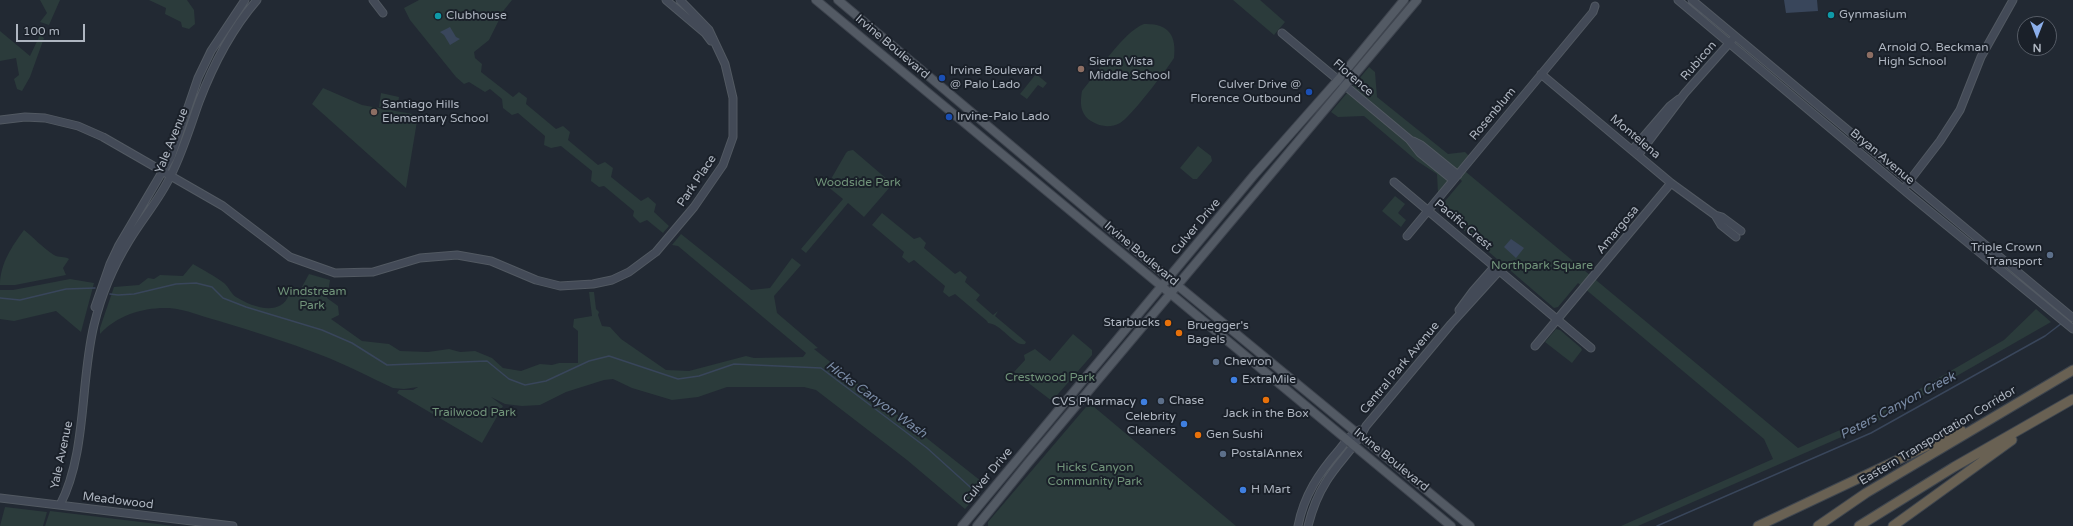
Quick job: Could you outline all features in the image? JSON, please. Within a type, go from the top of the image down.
[{"type":"highway","name":"Eastern Transportation Corridor","points":[[1818,526],[1866,493],[2073,370]]},
{"type":"highway","points":[[1859,526],[1954,467],[2073,399]]},
{"type":"highway","points":[[1893,526],[2046,414]]},
{"type":"highway","points":[[1758,526],[1975,423],[1994,417]]},
{"type":"main road","name":"Irvine Boulevard","points":[[816,0],[1450,526]]},
{"type":"main road","name":"Irvine Boulevard","points":[[838,0],[1177,285],[1470,526]]},
{"type":"main road","name":"Culver Drive","points":[[972,525],[1177,285],[1341,83],[1404,0]]},
{"type":"main road","name":"Culver Drive","points":[[972,525],[1162,286],[1254,175],[1417,0]]},
{"type":"street","name":"Yale Avenue","points":[[60,505],[60,496],[77,423],[91,322],[99,294],[119,245],[163,173],[178,139],[202,71],[226,26],[245,0]]},
{"type":"street","name":"Yale Avenue","points":[[60,505],[65,496],[77,447],[89,351],[97,315],[123,251],[171,177],[184,148],[207,82],[218,60],[243,16],[257,0]]},
{"type":"street","points":[[373,0],[383,13]]},
{"type":"street","name":"Park Place","points":[[666,0],[705,33],[717,47]]},
{"type":"street","name":"Park Place","points":[[0,120],[25,117],[45,118],[78,126],[103,138],[223,206],[290,257],[335,273],[373,272],[420,258],[457,255],[491,261],[536,280],[560,286],[593,284],[619,276],[638,266],[656,252],[694,207],[723,165],[733,137],[734,109],[728,74],[709,30],[680,0]]},
{"type":"street","name":"Bryan Avenue","points":[[1678,0],[2072,329]]},
{"type":"street","name":"Bryan Avenue","points":[[1692,0],[2073,318]]},
{"type":"street","points":[[1903,189],[1940,141],[1957,115],[1981,57],[2013,0]]},
{"type":"street","name":"Rosenblum","points":[[1407,236],[1593,12],[1595,6]]},
{"type":"street","name":"Florence","points":[[1282,33],[1409,139],[1420,153],[1456,178]]},
{"type":"street","name":"Rubicon","points":[[1639,154],[1685,93],[1736,36]]},
{"type":"street","name":"Montelena","points":[[1541,74],[1671,182],[1715,215],[1722,217],[1736,232]]},
{"type":"street","name":"Rubicon","points":[[1633,149],[1670,106],[1685,93]]},
{"type":"street","name":"Pacific Crest","points":[[1394,182],[1498,268],[1591,348]]},
{"type":"street","name":"Amargosa","points":[[1535,346],[1671,182]]},
{"type":"street","points":[[1963,239],[1969,239],[1995,260],[2006,262]]},
{"type":"street","name":"Central Park Avenue","points":[[1298,526],[1304,502],[1318,474],[1347,440],[1358,434],[1366,426],[1451,324],[1473,291],[1498,268]]},
{"type":"street","name":"Central Park Avenue","points":[[1308,526],[1314,507],[1326,481],[1354,446],[1358,434]]},
{"type":"street","name":"Meadowood","points":[[0,498],[233,526]]},
{"type":"green space","points":[[40,0],[60,0],[49,25],[40,22],[47,13]]},
{"type":"green space","points":[[149,0],[187,0],[194,10],[195,24],[189,29],[182,27],[181,22],[165,14],[166,8]]},
{"type":"green space","points":[[419,0],[512,0],[504,10],[489,40],[474,52],[475,58],[482,64],[481,72],[513,97],[519,92],[527,98],[526,104],[556,129],[563,126],[570,132],[568,140],[598,165],[605,162],[613,168],[611,177],[641,201],[648,197],[656,204],[654,212],[669,226],[663,233],[647,220],[640,223],[633,216],[634,211],[604,186],[599,187],[591,181],[592,171],[561,146],[551,148],[544,145],[545,136],[518,113],[512,115],[503,108],[502,99],[490,89],[485,92],[469,82],[464,84],[456,77],[410,20],[404,8]]},
{"type":"green space","points":[[1233,0],[1260,0],[1285,22],[1274,35]]},
{"type":"green space","points":[[1144,24],[1159,26],[1165,28],[1169,32],[1174,43],[1174,58],[1148,93],[1132,112],[1120,123],[1116,125],[1102,126],[1091,121],[1083,112],[1081,104],[1082,91],[1119,44],[1136,28]]},
{"type":"green space","points":[[0,31],[30,56],[40,35],[44,38],[30,77],[22,91],[17,89],[14,79],[19,75],[16,58],[0,61]]},
{"type":"green space","name":"Northpark Square","points":[[1369,67],[1375,72],[1377,97],[1448,154],[1465,152],[1469,156],[1460,167],[1798,448],[1873,416],[2004,340],[2036,309],[2051,322],[1878,421],[1638,526],[1621,526],[1773,459],[1764,439],[1578,283],[1558,307],[1554,308],[1440,210],[1440,207],[1462,181],[1454,174],[1438,193],[1437,174],[1417,161],[1364,116],[1338,117],[1331,112]]},
{"type":"green space","points":[[1036,74],[1047,83],[1043,88],[1038,85],[1027,99],[1020,94]]},
{"type":"green space","points":[[323,88],[362,105],[418,115],[406,188],[312,104]]},
{"type":"green space","points":[[381,93],[399,97],[397,110],[379,107]]},
{"type":"green space","points":[[1198,146],[1211,156],[1212,161],[1197,179],[1193,179],[1180,168]]},
{"type":"green space","name":"Woodside Park","points":[[853,150],[888,180],[891,184],[890,187],[864,217],[848,203],[806,253],[801,249],[843,199],[827,186],[846,153]]},
{"type":"green space","points":[[1395,196],[1405,204],[1398,213],[1406,220],[1401,227],[1382,211]]},
{"type":"green space","points":[[882,213],[914,239],[920,237],[926,243],[924,248],[955,274],[960,271],[967,277],[965,282],[980,295],[976,300],[993,315],[998,311],[995,316],[1026,342],[1025,344],[1017,342],[998,327],[988,323],[955,294],[949,297],[943,292],[945,286],[914,260],[909,263],[902,257],[904,252],[872,225]]},
{"type":"green space","points":[[24,230],[54,255],[69,259],[63,268],[66,275],[15,285],[0,285],[4,263],[15,242]]},
{"type":"green space","points":[[681,234],[751,290],[770,288],[792,258],[801,265],[774,296],[777,313],[818,348],[814,349],[986,485],[965,509],[907,460],[816,390],[804,387],[727,387],[698,397],[672,400],[632,388],[613,379],[604,380],[566,392],[540,405],[522,406],[505,404],[491,397],[503,406],[482,443],[397,393],[399,390],[413,390],[418,387],[404,389],[393,388],[339,362],[308,350],[188,311],[160,308],[141,311],[123,317],[114,322],[100,334],[100,328],[114,287],[139,285],[148,278],[154,279],[160,275],[183,276],[193,264],[224,283],[236,297],[257,307],[265,308],[279,306],[285,302],[289,295],[297,296],[309,274],[330,280],[327,298],[338,306],[339,315],[331,319],[362,341],[389,344],[400,351],[428,352],[449,349],[460,352],[475,351],[492,358],[503,368],[521,371],[540,364],[552,365],[559,363],[578,363],[578,331],[573,327],[574,319],[592,316],[589,292],[594,292],[596,309],[599,312],[598,315],[602,326],[610,327],[621,339],[666,370],[689,371],[746,356],[754,358],[803,357],[806,353],[678,246],[672,245]]},
{"type":"green space","points":[[70,279],[94,283],[81,332],[56,311],[14,321],[0,319],[0,290],[13,290]]},
{"type":"green space","points":[[1556,329],[1560,330],[1582,350],[1572,363],[1545,342]]},
{"type":"green space","name":"Crestwood Park","points":[[1073,334],[1092,350],[1092,355],[1052,401],[1014,372],[1025,360],[1024,355],[1035,349],[1050,361]]},
{"type":"green space","name":"Hicks Canyon Community Park","points":[[1093,406],[1236,526],[988,526],[988,522],[1086,407]]},
{"type":"green space","points":[[5,507],[47,512],[43,526],[0,526]]},
{"type":"green space","points":[[50,511],[174,526],[45,526]]},
{"type":"water","points":[[1784,0],[1817,0],[1818,11],[1786,13]]},
{"type":"water","points":[[450,27],[456,37],[460,39],[450,45],[444,35],[440,32]]},
{"type":"water","points":[[1511,239],[1524,248],[1516,258],[1504,247]]},
{"type":"waterway","name":"Hicks Canyon Wash","points":[[110,294],[134,294],[176,284],[196,283],[212,287],[223,298],[246,307],[322,330],[352,343],[387,365],[487,361],[509,379],[525,385],[546,381],[589,361],[609,356],[678,379],[699,376],[734,364],[821,368],[927,448],[979,495]]},
{"type":"waterway","name":"Hicks Canyon Wash","points":[[0,298],[20,300],[66,289],[95,288]]},
{"type":"waterway","name":"Peters Canyon Creek","points":[[1657,526],[1871,433],[2045,336],[2062,323]]},
{"type":"place","name":"Gynmasium","points":[[1831,15]]},
{"type":"place","name":"Clubhouse","points":[[438,16]]},
{"type":"place","name":"Arnold O. Beckman High School","points":[[1870,55]]},
{"type":"place","name":"Sierra Vista Middle School","points":[[1081,69]]},
{"type":"place","name":"Irvine Boulevard @ Palo Lado","points":[[942,78]]},
{"type":"place","name":"Culver Drive @ Florence Outbound","points":[[1309,92]]},
{"type":"place","name":"Santiago Hills Elementary School","points":[[374,112]]},
{"type":"place","name":"Irvine-Palo Lado","points":[[949,117]]},
{"type":"place","name":"Triple Crown Transport","points":[[2050,255]]},
{"type":"place","name":"Starbucks","points":[[1168,323]]},
{"type":"place","name":"Bruegger's Bagels","points":[[1179,333]]},
{"type":"place","name":"Chevron","points":[[1216,362]]},
{"type":"place","name":"ExtraMile","points":[[1234,380]]},
{"type":"place","name":"Jack in the Box","points":[[1266,400]]},
{"type":"place","name":"Chase","points":[[1161,401]]},
{"type":"place","name":"CVS Pharmacy","points":[[1144,402]]},
{"type":"place","name":"Celebrity Cleaners","points":[[1184,424]]},
{"type":"place","name":"Gen Sushi","points":[[1198,435]]},
{"type":"place","name":"PostalAnnex","points":[[1223,454]]},
{"type":"place","name":"H Mart","points":[[1243,490]]},
{"type":"park label","name":"Windstream Park","points":[[312,299]]},
{"type":"park label","name":"Trailwood Park","points":[[474,413]]}]
